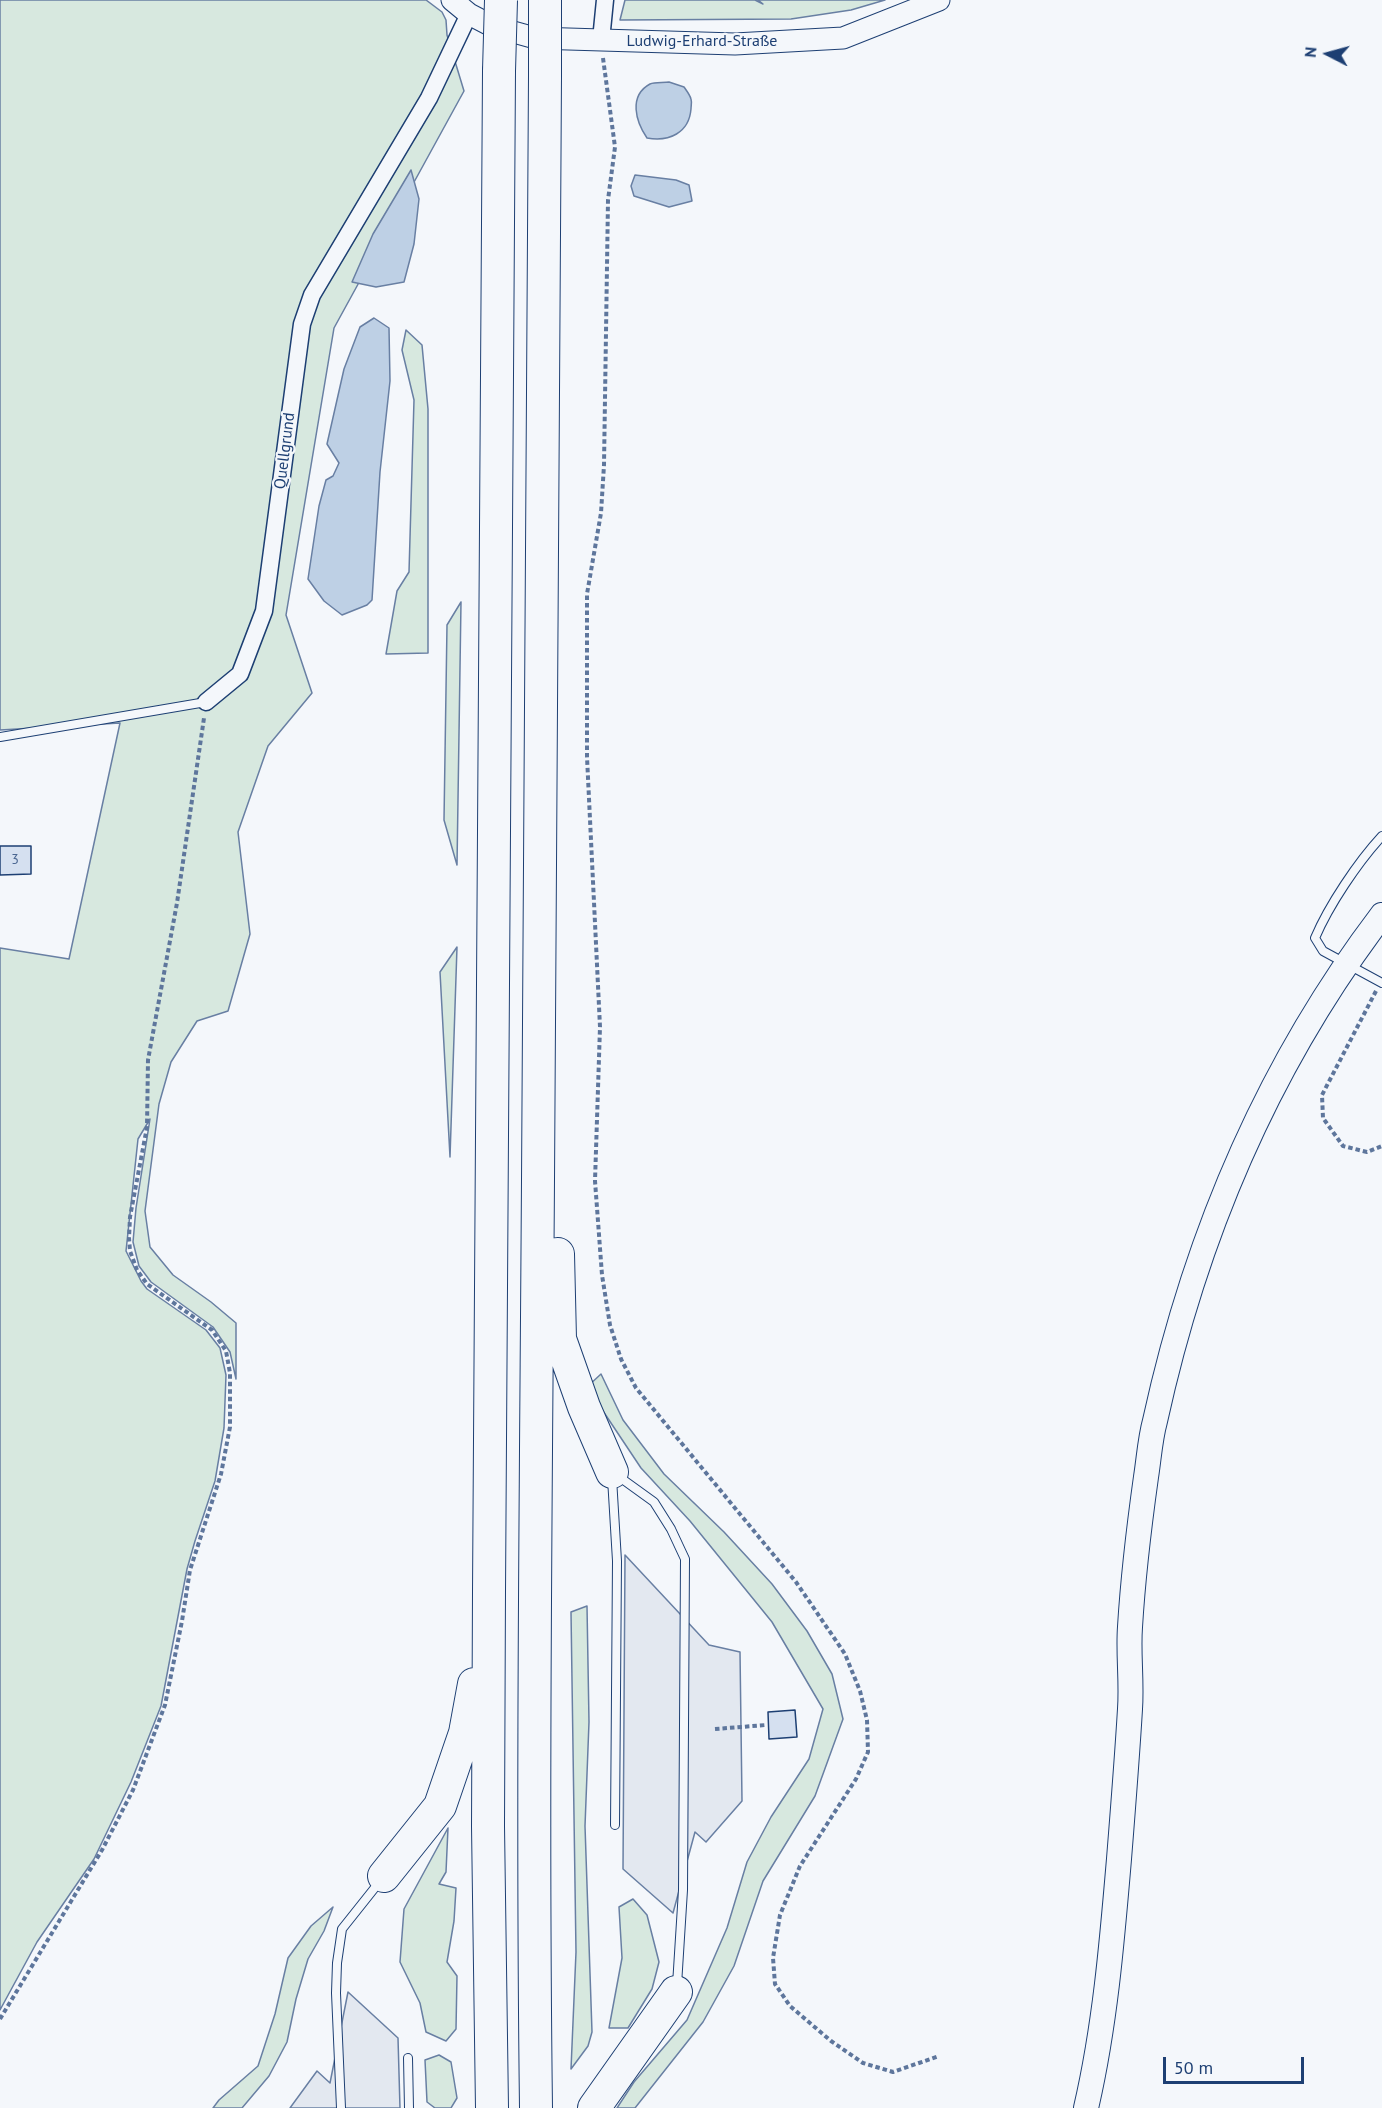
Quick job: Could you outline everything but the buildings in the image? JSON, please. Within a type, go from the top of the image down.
[{"type":"highway","points":[[492,2108],[488,1826],[501,0]]},
{"type":"highway","points":[[536,2108],[533,1869],[544,0]]},
{"type":"highway","points":[[538,1178],[557,1234],[560,1339],[584,1407],[612,1472]]},
{"type":"highway","points":[[384,1876],[440,1806],[465,1733],[489,1592]]},
{"type":"highway","points":[[594,2108],[676,1992]]},
{"type":"main road","points":[[1086,2108],[1101,2031],[1113,1932],[1130,1705],[1130,1631],[1138,1532],[1154,1424],[1175,1336],[1196,1268],[1229,1180],[1272,1087],[1305,1028],[1346,963],[1382,915]]},
{"type":"street","name":"Ludwig-Erhard-Straße","points":[[452,0],[469,14],[492,26],[535,38],[735,44],[843,38],[939,0]]},
{"type":"street","points":[[601,40],[605,0]]},
{"type":"street","name":"Quellgrund","points":[[206,702],[240,674],[264,611],[302,324],[312,295],[429,98],[469,14]]},
{"type":"lane","name":"Quellgrund","points":[[0,737],[206,702]]},
{"type":"lane","points":[[1381,983],[1323,951],[1315,938],[1321,923],[1368,851],[1382,836]]},
{"type":"lane","points":[[612,1472],[617,1562],[615,1825]]},
{"type":"lane","points":[[612,1472],[654,1502],[671,1529],[684,1559],[683,1890],[676,1992]]},
{"type":"lane","points":[[341,2108],[336,1993],[337,1963],[342,1929],[384,1876]]},
{"type":"lane","points":[[408,2058],[409,2108]]},
{"type":"path","points":[[601,40],[615,147],[608,200],[604,465],[601,513],[587,594],[587,757],[600,1027],[595,1181],[602,1275],[610,1325],[621,1359],[636,1388],[796,1582],[845,1654],[860,1691],[867,1720],[868,1752],[855,1779],[800,1866],[780,1915],[772,1958],[775,1984],[790,2006],[831,2041],[863,2063],[893,2072],[939,2056]]},
{"type":"path","points":[[0,2019],[102,1850],[133,1790],[165,1705],[190,1570],[221,1474],[230,1427],[230,1373],[226,1351],[212,1330],[147,1284],[137,1270],[130,1251],[129,1238],[130,1217],[147,1127],[148,1060],[177,903],[206,702]]},
{"type":"path","points":[[1381,983],[1322,1095],[1323,1118],[1343,1146],[1367,1152],[1382,1146]]},
{"type":"path","points":[[715,1729],[766,1725]]},
{"type":"shaded area","points":[[0,0],[426,0],[442,12],[446,20],[447,35],[464,91],[334,328],[286,615],[312,693],[268,746],[238,832],[250,934],[228,1011],[197,1021],[171,1062],[159,1104],[145,1211],[150,1247],[173,1275],[236,1323],[236,1379],[230,1352],[213,1327],[151,1282],[139,1266],[133,1242],[150,1119],[138,1139],[126,1251],[147,1289],[206,1330],[220,1348],[226,1375],[224,1428],[215,1481],[187,1569],[161,1706],[131,1782],[94,1859],[37,1942],[0,2010],[0,948],[69,959],[120,723],[0,730]]},
{"type":"shaded area","points":[[625,0],[755,0],[763,4],[758,0],[885,0],[851,10],[791,19],[620,20]]},
{"type":"shaded area","points":[[406,330],[422,345],[428,409],[428,653],[386,654],[397,591],[409,572],[414,400],[402,350]]},
{"type":"shaded area","points":[[461,602],[457,865],[444,820],[447,625]]},
{"type":"shaded area","points":[[457,947],[450,1157],[440,972]]},
{"type":"shaded area","points":[[601,1374],[623,1420],[664,1474],[724,1532],[772,1584],[807,1631],[832,1674],[843,1719],[815,1796],[763,1881],[734,1966],[703,2022],[635,2108],[617,2108],[634,2082],[687,2020],[727,1928],[747,1862],[771,1817],[809,1759],[823,1709],[772,1622],[690,1521],[641,1468],[587,1387]]},
{"type":"shaded area","points":[[625,1555],[709,1645],[740,1652],[742,1801],[706,1842],[695,1832],[673,1913],[623,1869]]},
{"type":"shaded area","points":[[587,1606],[589,1722],[585,1826],[592,2032],[588,2046],[571,2069],[576,1952],[571,1612]]},
{"type":"shaded area","points":[[448,1828],[446,1872],[439,1884],[456,1888],[454,1921],[447,1962],[457,1976],[456,2029],[446,2041],[426,2032],[420,2003],[400,1962],[404,1909]]},
{"type":"shaded area","points":[[633,1899],[647,1915],[659,1962],[652,1989],[628,2028],[609,2028],[622,1958],[619,1907]]},
{"type":"shaded area","points":[[333,1907],[324,1931],[308,1959],[296,1999],[287,2042],[269,2076],[242,2108],[213,2108],[258,2066],[275,2014],[288,1958],[311,1926]]},
{"type":"shaded area","points":[[348,1992],[398,2038],[400,2108],[290,2108],[317,2071],[330,2083]]},
{"type":"shaded area","points":[[439,2055],[451,2062],[457,2098],[451,2108],[435,2108],[427,2102],[425,2060]]},
{"type":"water","points":[[669,82],[684,87],[689,94],[691,109],[689,117],[677,134],[663,139],[647,138],[637,117],[636,102],[643,89],[650,84]]},
{"type":"water","points":[[411,170],[419,199],[414,244],[404,282],[376,287],[352,282],[373,234]]},
{"type":"water","points":[[635,175],[676,180],[689,185],[692,201],[669,207],[634,196],[631,186]]},
{"type":"water","points":[[374,318],[389,328],[390,381],[380,472],[372,600],[367,605],[342,615],[324,601],[308,579],[319,506],[326,480],[333,476],[339,463],[327,444],[344,369],[360,327]]}]
